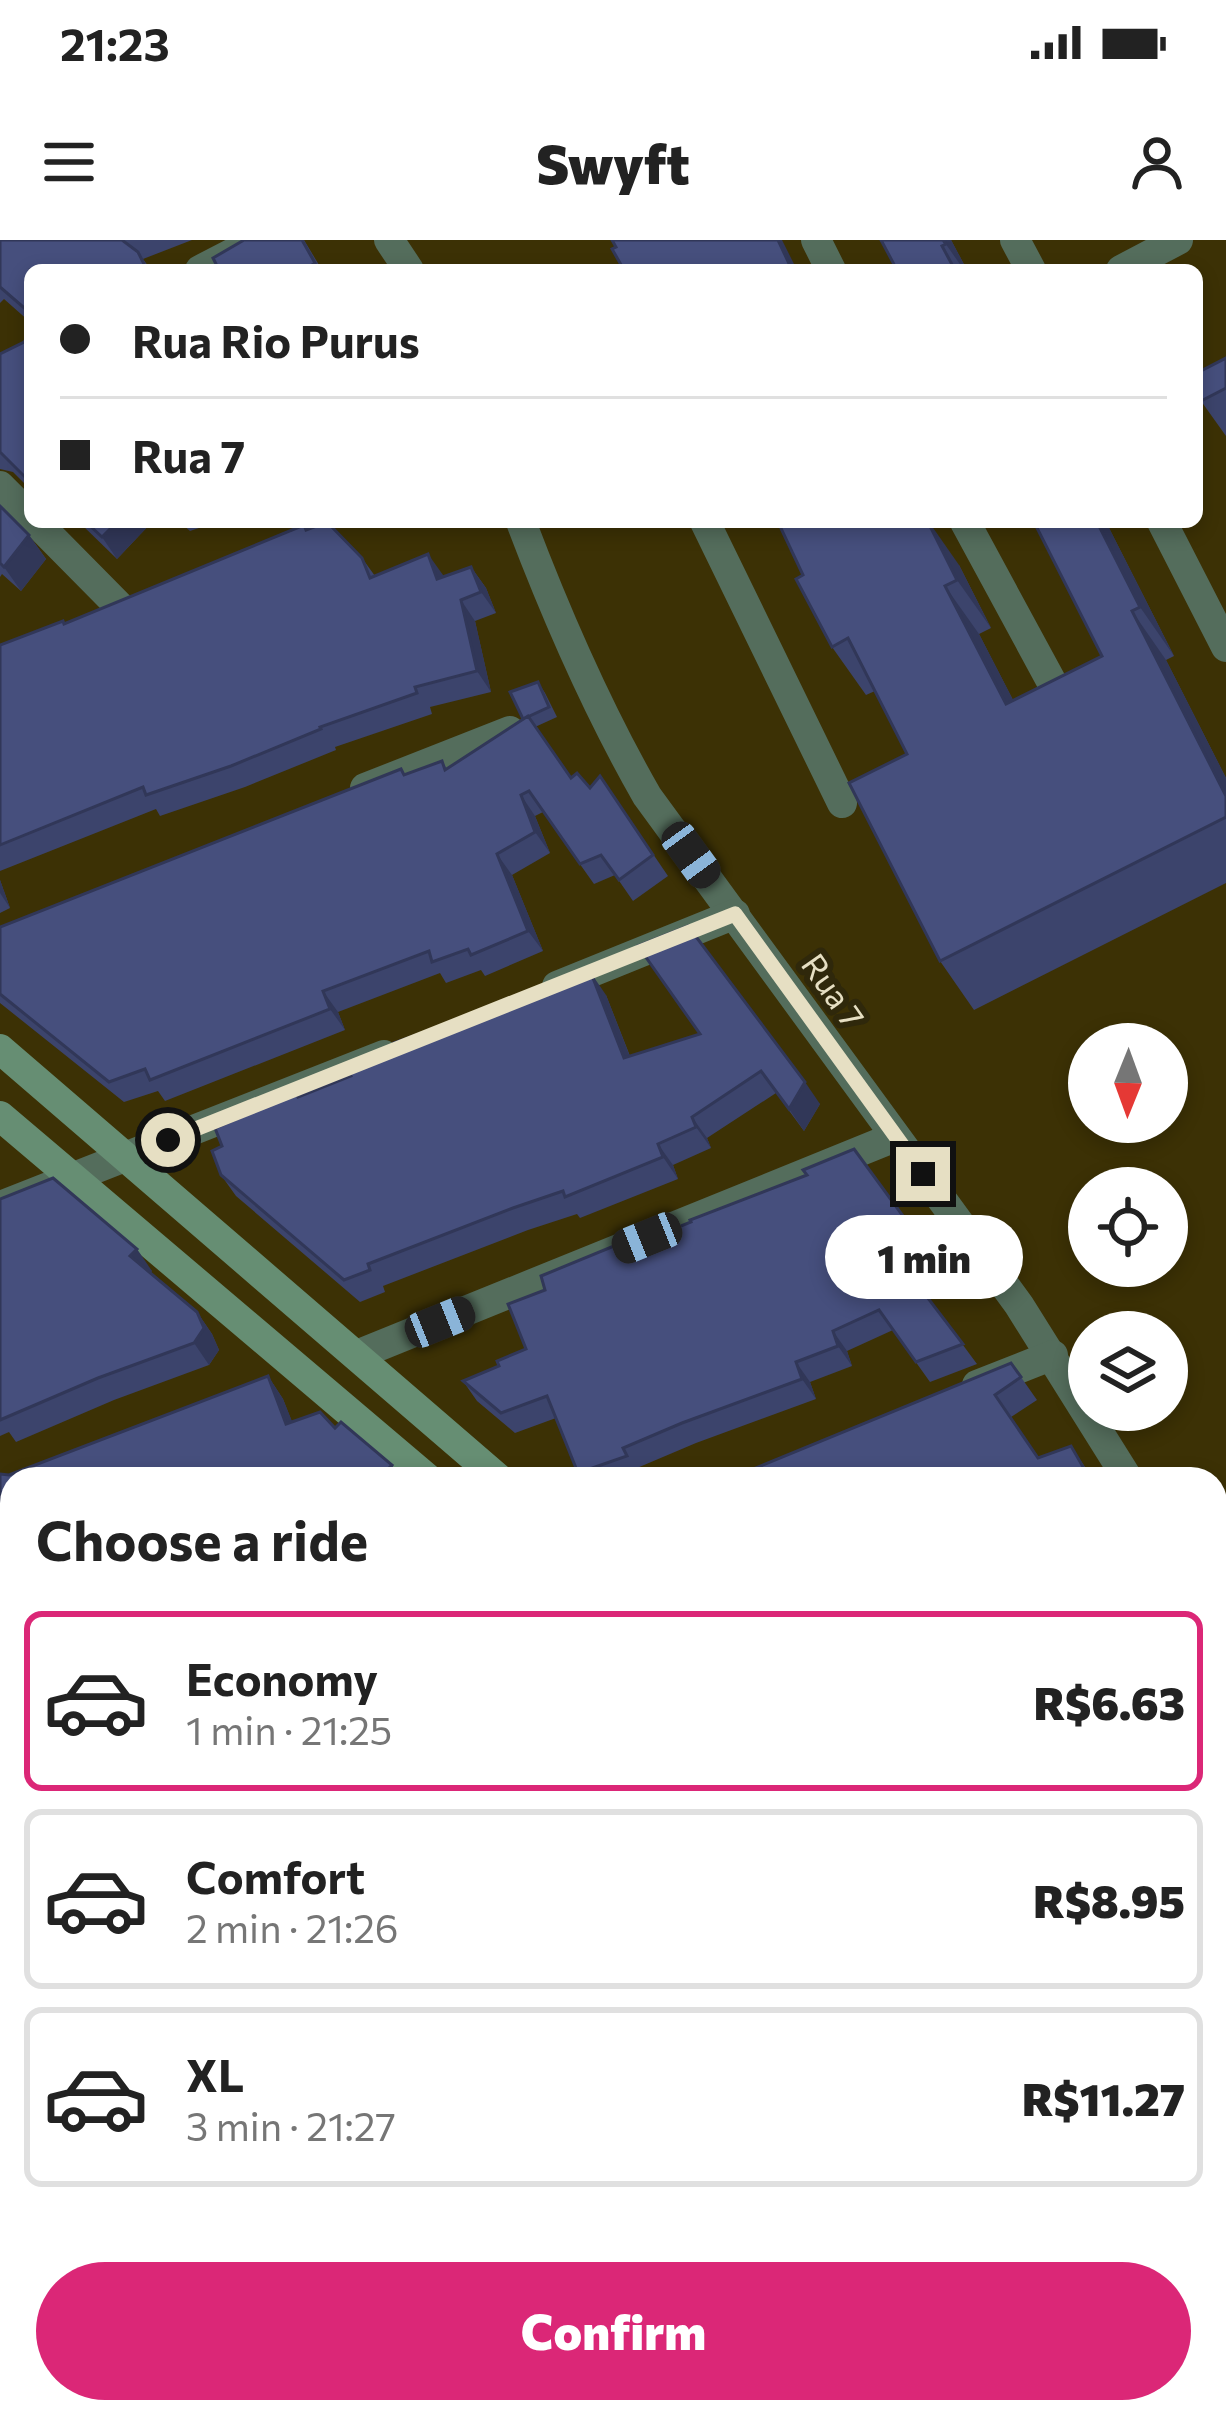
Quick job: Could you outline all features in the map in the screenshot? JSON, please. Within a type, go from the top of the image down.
[{"type":"street","points":[[211,264],[257,240]]},
{"type":"street","points":[[1132,264],[1178,240]]},
{"type":"street","points":[[0,486],[24,510]]},
{"type":"street","points":[[44,528],[131,602],[80,621]]},
{"type":"street","name":"Rua 7","points":[[523,528],[569,648],[647,796],[1053,1355],[1121,1467]]},
{"type":"street","points":[[708,528],[842,803]]},
{"type":"street","points":[[968,528],[1056,690]]},
{"type":"street","points":[[1165,528],[1226,646]]},
{"type":"street","points":[[333,801],[510,731]]},
{"type":"street","points":[[525,999],[735,914]]},
{"type":"street","points":[[0,1206],[414,1043]]},
{"type":"street","points":[[0,1049],[486,1467]]},
{"type":"street","points":[[0,1116],[289,1375],[412,1467]]},
{"type":"street","points":[[358,1355],[895,1137]]},
{"type":"street","points":[[948,1396],[1053,1355]]},
{"type":"building","points":[[0,240],[122,240],[138,252],[144,264],[24,264],[24,308],[0,287]]},
{"type":"building","points":[[244,240],[302,240],[315,263],[216,264],[213,258]]},
{"type":"building","points":[[612,240],[778,240],[789,264],[621,264],[612,249],[616,247]]},
{"type":"building","points":[[881,240],[943,240],[952,264],[894,264]]},
{"type":"building","points":[[24,342],[24,476],[0,452],[0,354]]},
{"type":"building","points":[[1226,358],[1226,388],[1203,400],[1203,370]]},
{"type":"building","points":[[0,506],[29,535],[4,567],[0,563]]},
{"type":"building","points":[[297,528],[333,528],[362,558],[370,578],[428,554],[437,579],[471,567],[481,592],[461,600],[477,671],[415,687],[417,693],[320,727],[231,766],[146,795],[143,787],[0,845],[0,645],[64,624]]},
{"type":"building","points":[[781,528],[931,528],[957,580],[945,586],[1006,704],[1102,656],[1037,528],[1100,528],[1140,607],[1132,611],[1226,796],[1226,817],[940,961],[849,783],[907,754],[848,638],[832,647],[796,579],[803,575]]},
{"type":"building","points":[[538,682],[549,707],[523,719],[510,692]]},
{"type":"building","points":[[528,716],[571,778],[577,773],[590,788],[600,776],[653,855],[619,880],[601,855],[580,864],[529,791],[521,795],[535,832],[497,854],[528,931],[471,955],[468,949],[432,962],[429,951],[323,991],[330,1009],[150,1080],[145,1069],[109,1082],[0,994],[0,927],[401,769],[404,775],[442,761],[445,770]]},
{"type":"building","points":[[688,926],[805,1082],[789,1109],[761,1071],[692,1117],[696,1127],[658,1144],[663,1157],[565,1197],[563,1191],[513,1208],[368,1264],[370,1270],[344,1280],[221,1175],[212,1151],[222,1146],[215,1128],[253,1112],[250,1103],[293,1086],[298,1097],[351,1076],[348,1069],[396,1049],[394,1043],[591,973],[624,1058],[700,1034],[638,946]]},
{"type":"building","points":[[854,1149],[933,1257],[908,1272],[963,1344],[916,1362],[879,1310],[833,1331],[838,1346],[796,1362],[802,1379],[623,1448],[627,1456],[595,1467],[576,1467],[547,1396],[501,1413],[463,1381],[526,1349],[508,1304],[545,1290],[541,1276],[631,1239],[634,1245],[807,1175],[803,1170]]},
{"type":"building","points":[[53,1178],[137,1249],[130,1256],[197,1312],[204,1328],[194,1343],[0,1420],[0,1199]]},
{"type":"building","points":[[1011,1363],[1021,1377],[995,1395],[1038,1458],[1071,1446],[1083,1467],[758,1467]]},
{"type":"building","points":[[268,1376],[286,1424],[320,1412],[335,1428],[341,1422],[392,1465],[390,1467],[30,1467]]},
{"type":"route","points":[[168,1140],[735,914],[923,1174]]}]
